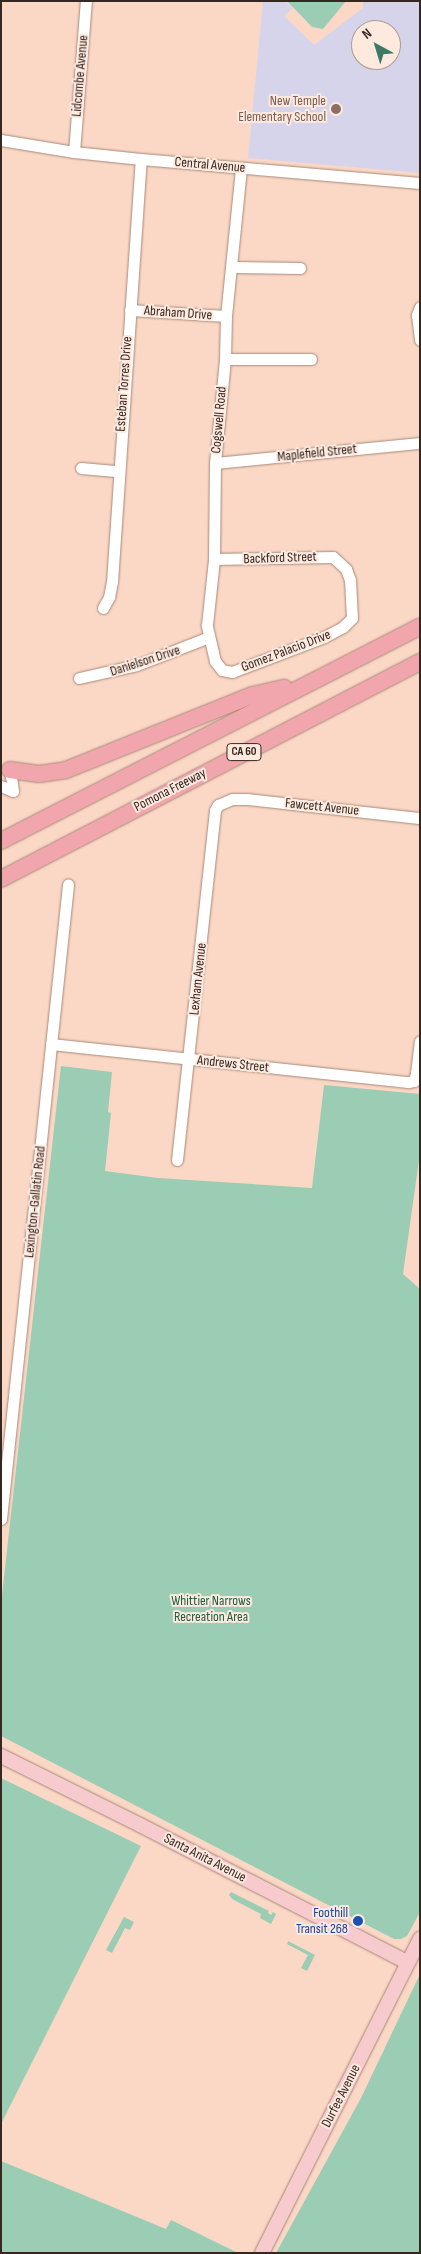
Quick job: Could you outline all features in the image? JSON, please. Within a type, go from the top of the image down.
[{"type":"highway","name":"CA 60","points":[[1,840],[420,627]]},
{"type":"highway","name":"Pomona Freeway","points":[[1,879],[142,804],[420,662]]},
{"type":"highway","points":[[6,770],[39,774],[66,770],[253,695],[306,684]]},
{"type":"highway","points":[[1,884],[69,844]]},
{"type":"main road","name":"Santa Anita Avenue","points":[[1,1756],[140,1825],[408,1963]]},
{"type":"main road","name":"Durfee Avenue","points":[[262,2253],[420,1938]]},
{"type":"street","name":"Lidcombe Avenue","points":[[74,152],[86,1]]},
{"type":"street","name":"Central Avenue","points":[[1,140],[74,152],[142,159],[420,183]]},
{"type":"street","name":"Esteban Torres Drive","points":[[104,608],[109,597],[112,582],[118,471],[142,159]]},
{"type":"street","name":"Cogswell Road","points":[[222,670],[215,661],[207,625],[214,559],[215,463],[225,359],[226,316],[242,168]]},
{"type":"street","points":[[232,267],[300,268]]},
{"type":"street","points":[[420,306],[417,315],[420,340]]},
{"type":"street","name":"Abraham Drive","points":[[130,310],[226,316]]},
{"type":"street","points":[[225,359],[311,359]]},
{"type":"street","name":"Maplefield Street","points":[[215,463],[420,443]]},
{"type":"street","points":[[81,468],[118,471]]},
{"type":"street","name":"Backford Street","points":[[214,559],[333,557],[346,569],[350,580],[353,612],[349,623]]},
{"type":"street","name":"Gomez Palacio Drive","points":[[222,670],[232,672],[324,637],[349,623]]},
{"type":"street","name":"Danielson Drive","points":[[79,678],[137,665],[209,637]]},
{"type":"street","points":[[1,786],[13,791],[6,770]]},
{"type":"street","name":"Fawcett Avenue","points":[[224,802],[246,799],[420,818]]},
{"type":"street","name":"Lexham Avenue","points":[[177,1160],[216,810],[224,802]]},
{"type":"street","name":"Lexington-Gallatin Road","points":[[1,1519],[68,885]]},
{"type":"street","name":"Andrews Street","points":[[51,1044],[408,1082],[414,1080],[420,1042]]},
{"type":"shaded area","name":"New Temple Elementary School","points":[[263,1],[285,1],[293,8],[284,16],[314,45],[363,8],[363,1],[420,1],[420,173],[248,158]]},
{"type":"green space","points":[[287,1],[346,1],[323,29],[312,27]]},
{"type":"green space","name":"Whittier Narrows Recreation Area","points":[[61,1066],[112,1072],[108,1112],[111,1113],[105,1171],[158,1178],[312,1188],[324,1085],[420,1094],[420,1153],[403,1274],[420,1289],[420,1912],[407,1936],[401,1939],[394,1939],[1,1736],[1,1604]]},
{"type":"green space","points":[[1,1778],[141,1846],[1,2124]]},
{"type":"green space","points":[[231,1892],[269,1911],[268,1913],[271,1915],[273,1912],[276,1914],[271,1924],[260,1918],[261,1914],[232,1899],[229,1895]]},
{"type":"green space","points":[[124,1917],[134,1922],[130,1930],[125,1928],[112,1953],[106,1950]]},
{"type":"green space","points":[[288,1941],[315,1955],[307,1971],[301,1968],[308,1955],[287,1944]]},
{"type":"green space","points":[[420,1974],[420,2253],[276,2253],[361,2098]]},
{"type":"green space","points":[[1,2161],[166,2229],[171,2220],[238,2253],[1,2253]]},
{"type":"place","name":"New Temple Elementary School","points":[[336,109]]},
{"type":"place","name":"Foothill Transit 268","points":[[358,1921]]}]
